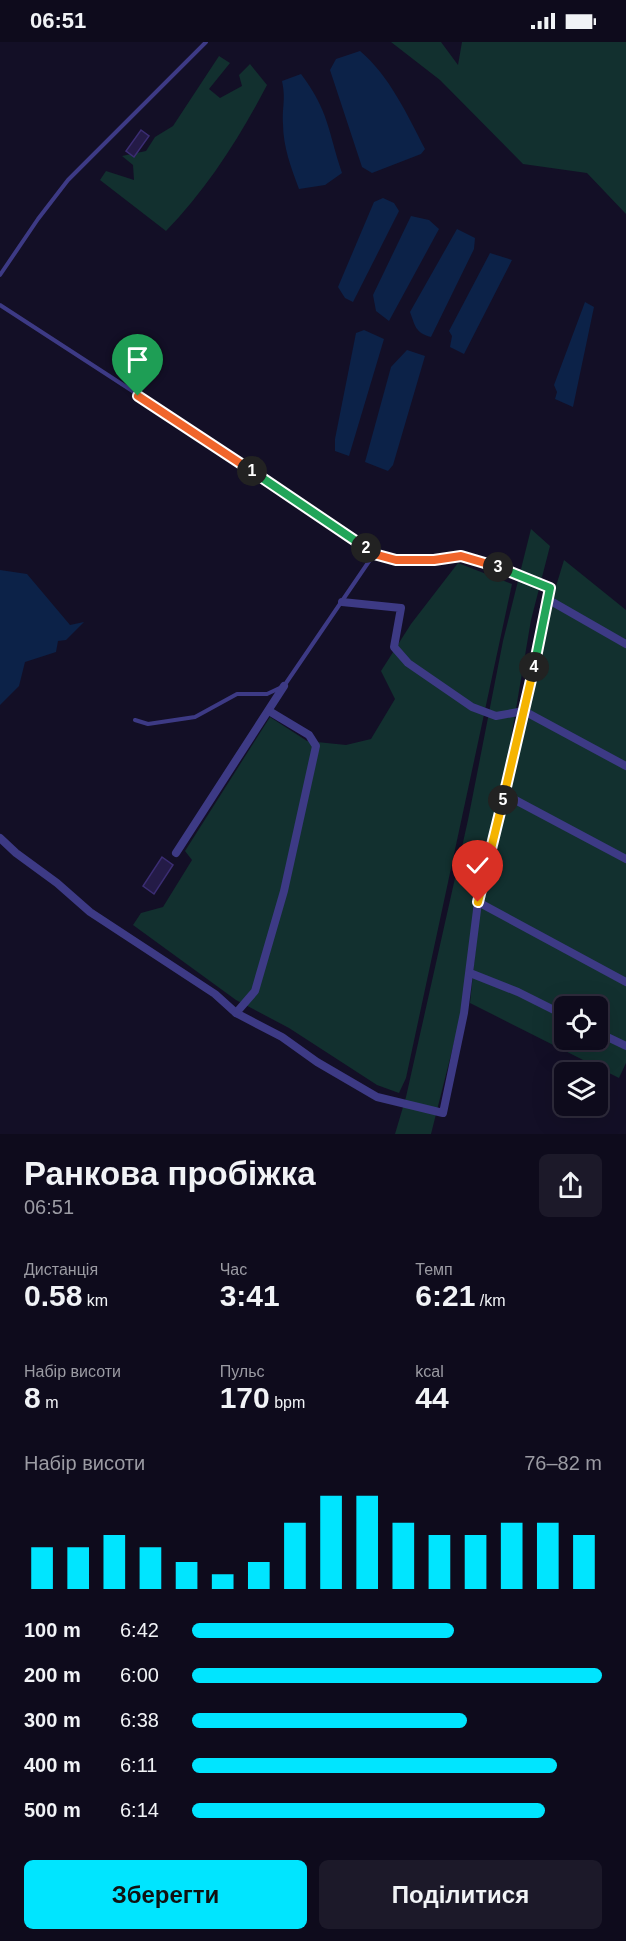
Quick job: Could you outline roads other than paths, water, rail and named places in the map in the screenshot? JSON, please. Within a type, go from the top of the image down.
[{"type":"street","points":[[0,838],[90,912],[215,994],[236,1013],[282,1037],[317,1062],[377,1097],[443,1113],[470,973],[478,902],[524,711],[550,588],[507,570],[461,556],[434,560],[396,560],[374,554]]},
{"type":"street","points":[[549,600],[626,644]]},
{"type":"street","points":[[342,602],[400,608],[394,647],[408,663],[472,707],[496,716],[524,711],[626,765]]},
{"type":"street","points":[[176,854],[284,686]]},
{"type":"street","points":[[236,1013],[255,991],[284,891],[316,746],[309,735],[269,711]]},
{"type":"street","points":[[504,794],[626,859]]},
{"type":"street","points":[[478,902],[626,982]]},
{"type":"street","points":[[470,973],[518,992],[554,1010]]},
{"type":"street","points":[[608,1037],[626,1046]]},
{"type":"lane","points":[[0,275],[38,219],[69,180],[206,42]]},
{"type":"lane","points":[[0,305],[191,429],[374,554],[284,686],[267,694],[237,694],[195,717],[148,724],[135,720]]},
{"type":"water","points":[[360,51],[389,84],[425,149],[421,154],[372,173],[362,167],[330,70],[336,59]]},
{"type":"water","points":[[301,74],[323,111],[342,173],[325,185],[299,189],[284,140],[282,81]]},
{"type":"water","points":[[383,198],[394,203],[399,211],[353,302],[345,298],[338,287],[374,202]]},
{"type":"water","points":[[411,216],[429,220],[439,229],[389,321],[376,311],[373,295]]},
{"type":"water","points":[[457,229],[475,238],[474,249],[431,337],[419,331],[410,312]]},
{"type":"water","points":[[490,253],[512,260],[464,354],[450,347],[452,336],[449,331]]},
{"type":"water","points":[[585,302],[594,307],[573,407],[555,399],[557,392],[554,385]]},
{"type":"water","points":[[364,330],[384,339],[349,456],[335,451],[335,439],[356,333]]},
{"type":"water","points":[[407,350],[425,356],[393,465],[388,471],[365,462],[391,367]]},
{"type":"water","points":[[0,570],[27,574],[70,625],[84,622],[66,640],[58,641],[56,652],[25,662],[19,686],[0,705]]}]
